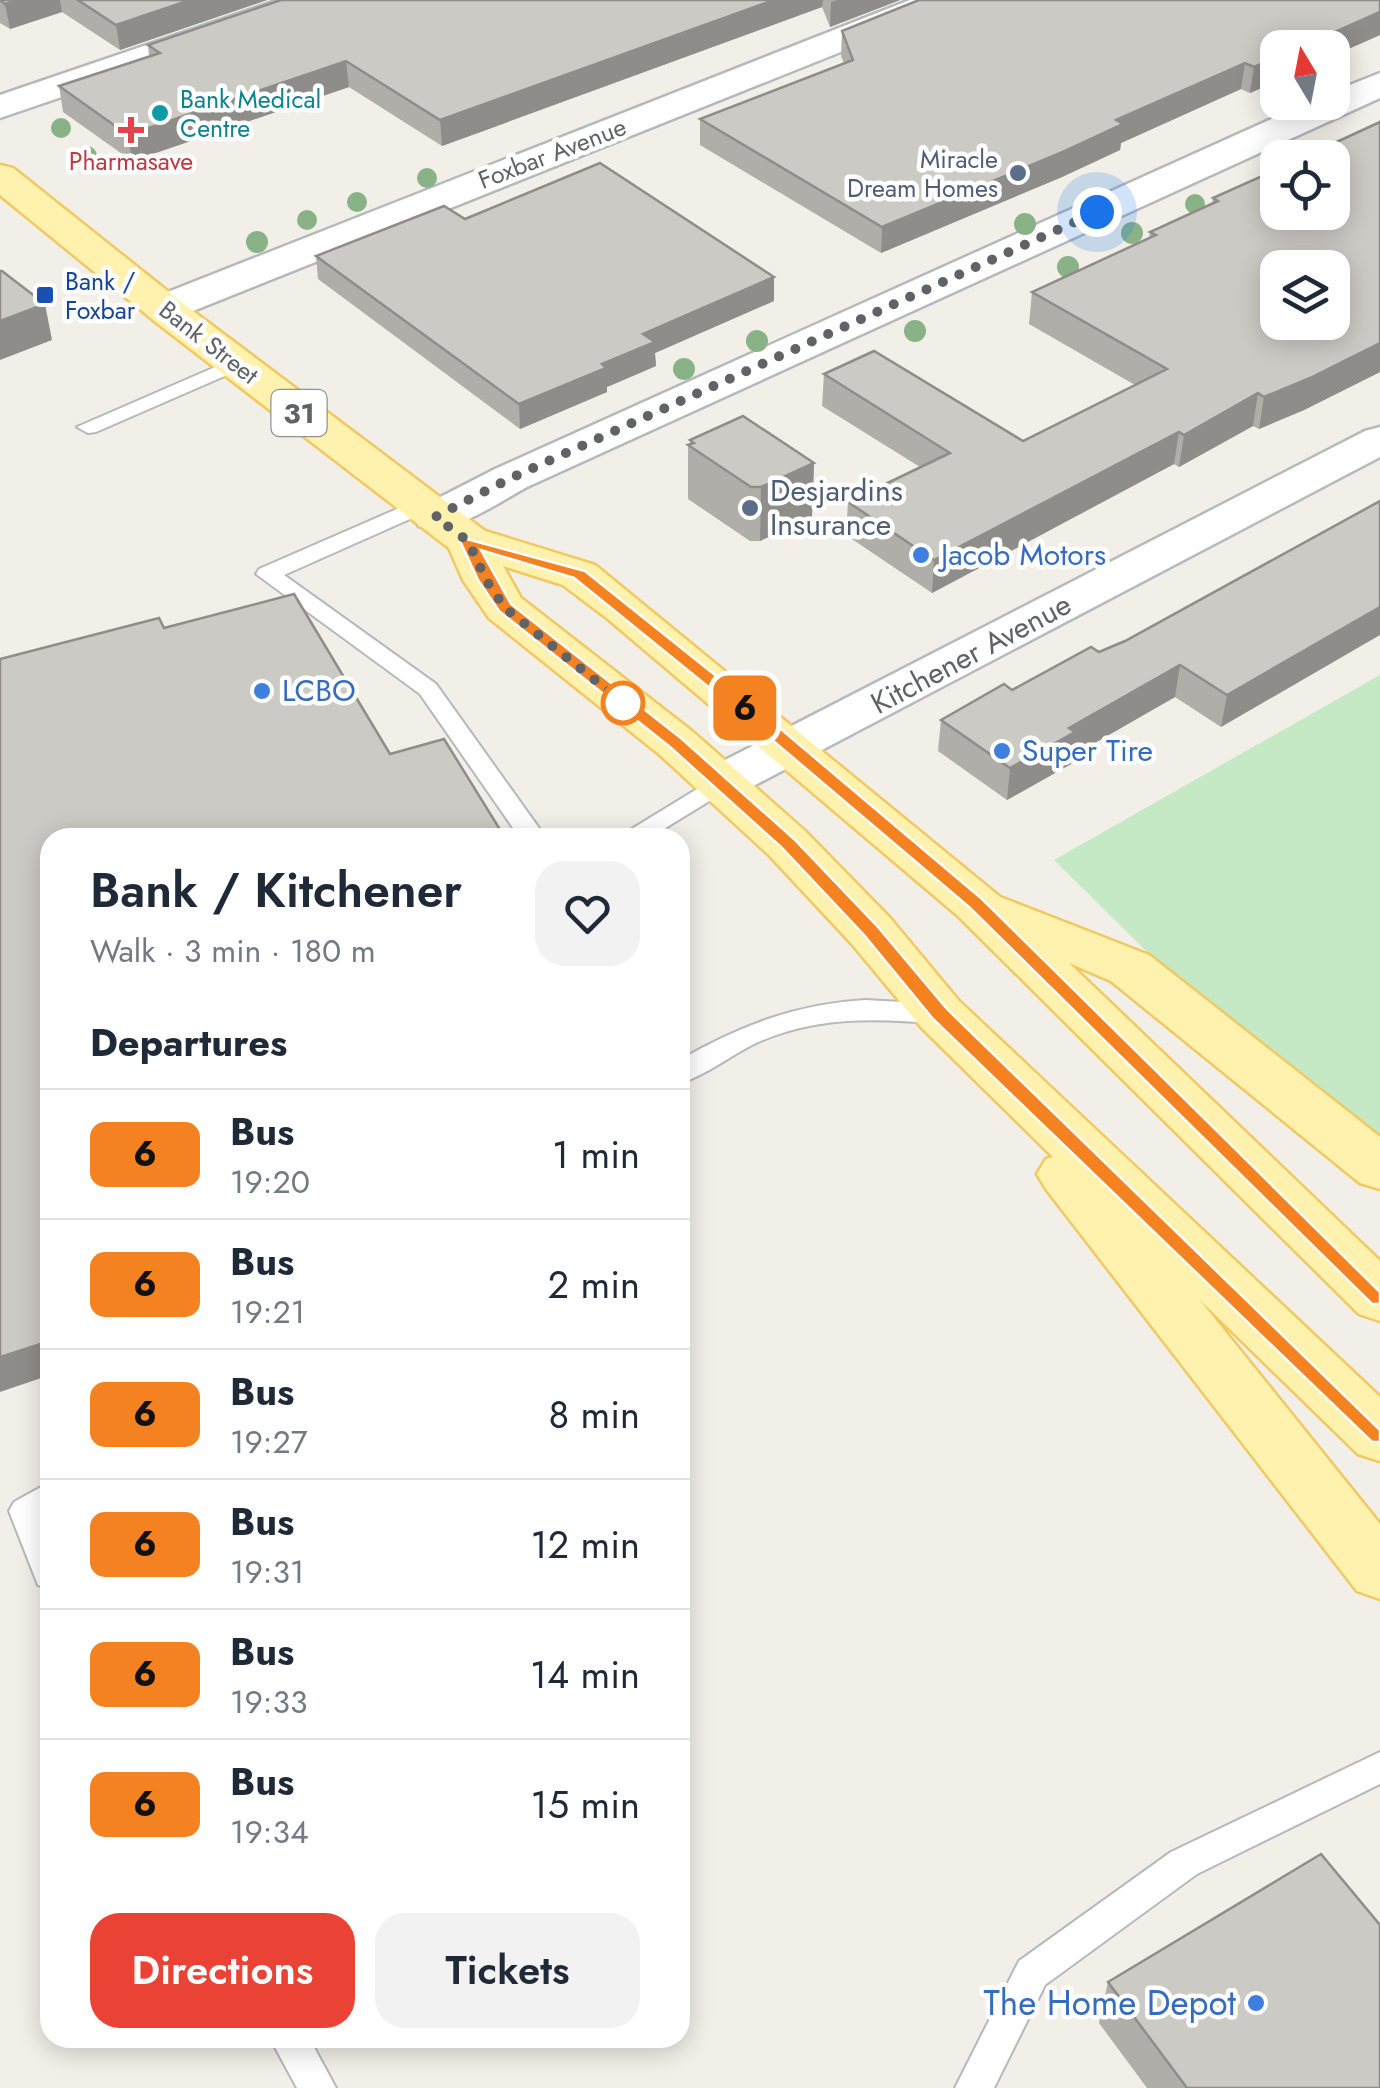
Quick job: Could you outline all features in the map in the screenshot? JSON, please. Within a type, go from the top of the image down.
[{"type":"main road","name":"Bank Street","points":[[0,176],[441,521],[505,608],[720,783],[787,843],[859,918],[940,1014],[1380,1436]]},
{"type":"main road","name":"Bank Street","points":[[441,521],[579,574],[791,748],[976,903],[1380,1298]]},
{"type":"main road","points":[[976,903],[1130,968],[1380,1168]]},
{"type":"main road","points":[[940,1014],[1380,1572]]},
{"type":"street","points":[[0,106],[313,0]]},
{"type":"street","name":"Foxbar Avenue","points":[[164,308],[941,0]]},
{"type":"street","points":[[441,521],[511,478],[1380,84]]},
{"type":"street","name":"Kitchener Avenue","points":[[720,783],[1380,440]]},
{"type":"lane","points":[[88,427],[236,364]]},
{"type":"lane","points":[[441,521],[267,574],[428,689],[527,828]]},
{"type":"lane","points":[[646,828],[720,783]]},
{"type":"lane","points":[[690,1068],[736,1038],[778,1021],[820,1012],[882,1008],[940,1014]]},
{"type":"lane","points":[[40,1501],[25,1511],[40,1549]]},
{"type":"lane","points":[[974,2088],[1032,1973],[1184,1863],[1380,1767]]},
{"type":"lane","points":[[295,2048],[317,2088]]},
{"type":"green space","points":[[1380,675],[1380,1181],[1054,860]]},
{"type":"building","points":[[78,0],[190,0],[116,25]]},
{"type":"building","points":[[281,0],[774,0],[440,120],[346,61],[128,135],[59,86],[160,53],[148,45]]},
{"type":"building","points":[[919,0],[1380,0],[1380,12],[1340,30],[1260,30],[1260,64],[1254,67],[1245,63],[1116,120],[1123,124],[1065,151],[882,227],[700,119],[853,60],[842,31]]},
{"type":"building","points":[[1380,122],[1380,343],[1264,397],[1258,393],[1184,435],[1179,432],[934,560],[848,502],[950,453],[824,374],[874,351],[1023,441],[1167,369],[1032,292],[1156,235],[1150,232],[1218,201],[1213,198],[1260,177],[1260,230],[1350,230],[1350,140],[1341,140]]},
{"type":"building","points":[[600,163],[774,277],[643,334],[655,342],[602,364],[606,368],[519,404],[316,256],[444,206],[465,219]]},
{"type":"building","points":[[2,271],[45,304],[0,321]]},
{"type":"building","points":[[743,416],[814,463],[761,487],[751,487],[688,445],[694,443],[690,440]]},
{"type":"building","points":[[1380,501],[1380,607],[1227,695],[1180,665],[1069,728],[1075,732],[1010,768],[941,720],[1004,684],[1012,690],[1091,647],[1099,652],[1125,641]]},
{"type":"building","points":[[294,594],[390,754],[444,739],[499,828],[40,828],[40,1344],[0,1357],[0,659],[159,618],[164,628]]},
{"type":"building","name":"The Home Depot","points":[[1321,1854],[1380,1925],[1380,2088],[1187,2088],[1108,1982]]},
{"type":"bus line","name":"6","points":[[1380,1298],[976,903],[744,707],[579,574],[468,541],[486,580],[505,608],[676,743],[787,843],[871,931],[940,1014],[1380,1436]]},
{"type":"place","name":"Bank Medical Centre","points":[[160,113]]},
{"type":"place","name":"Pharmasave","points":[[131,130]]},
{"type":"place","name":"Miracle Dream Homes","points":[[1018,173]]},
{"type":"place","name":"Bank / Foxbar","points":[[45,295]]},
{"type":"place","name":"Desjardins Insurance","points":[[750,508]]},
{"type":"place","name":"Jacob Motors","points":[[921,555]]},
{"type":"place","name":"LCBO","points":[[262,691]]},
{"type":"place","name":"Super Tire","points":[[1002,751]]},
{"type":"place","name":"The Home Depot","points":[[1256,2003]]},
{"type":"route","points":[[623,703],[630,708],[505,608],[486,580],[468,541],[435,517],[511,478],[1097,212]]}]
